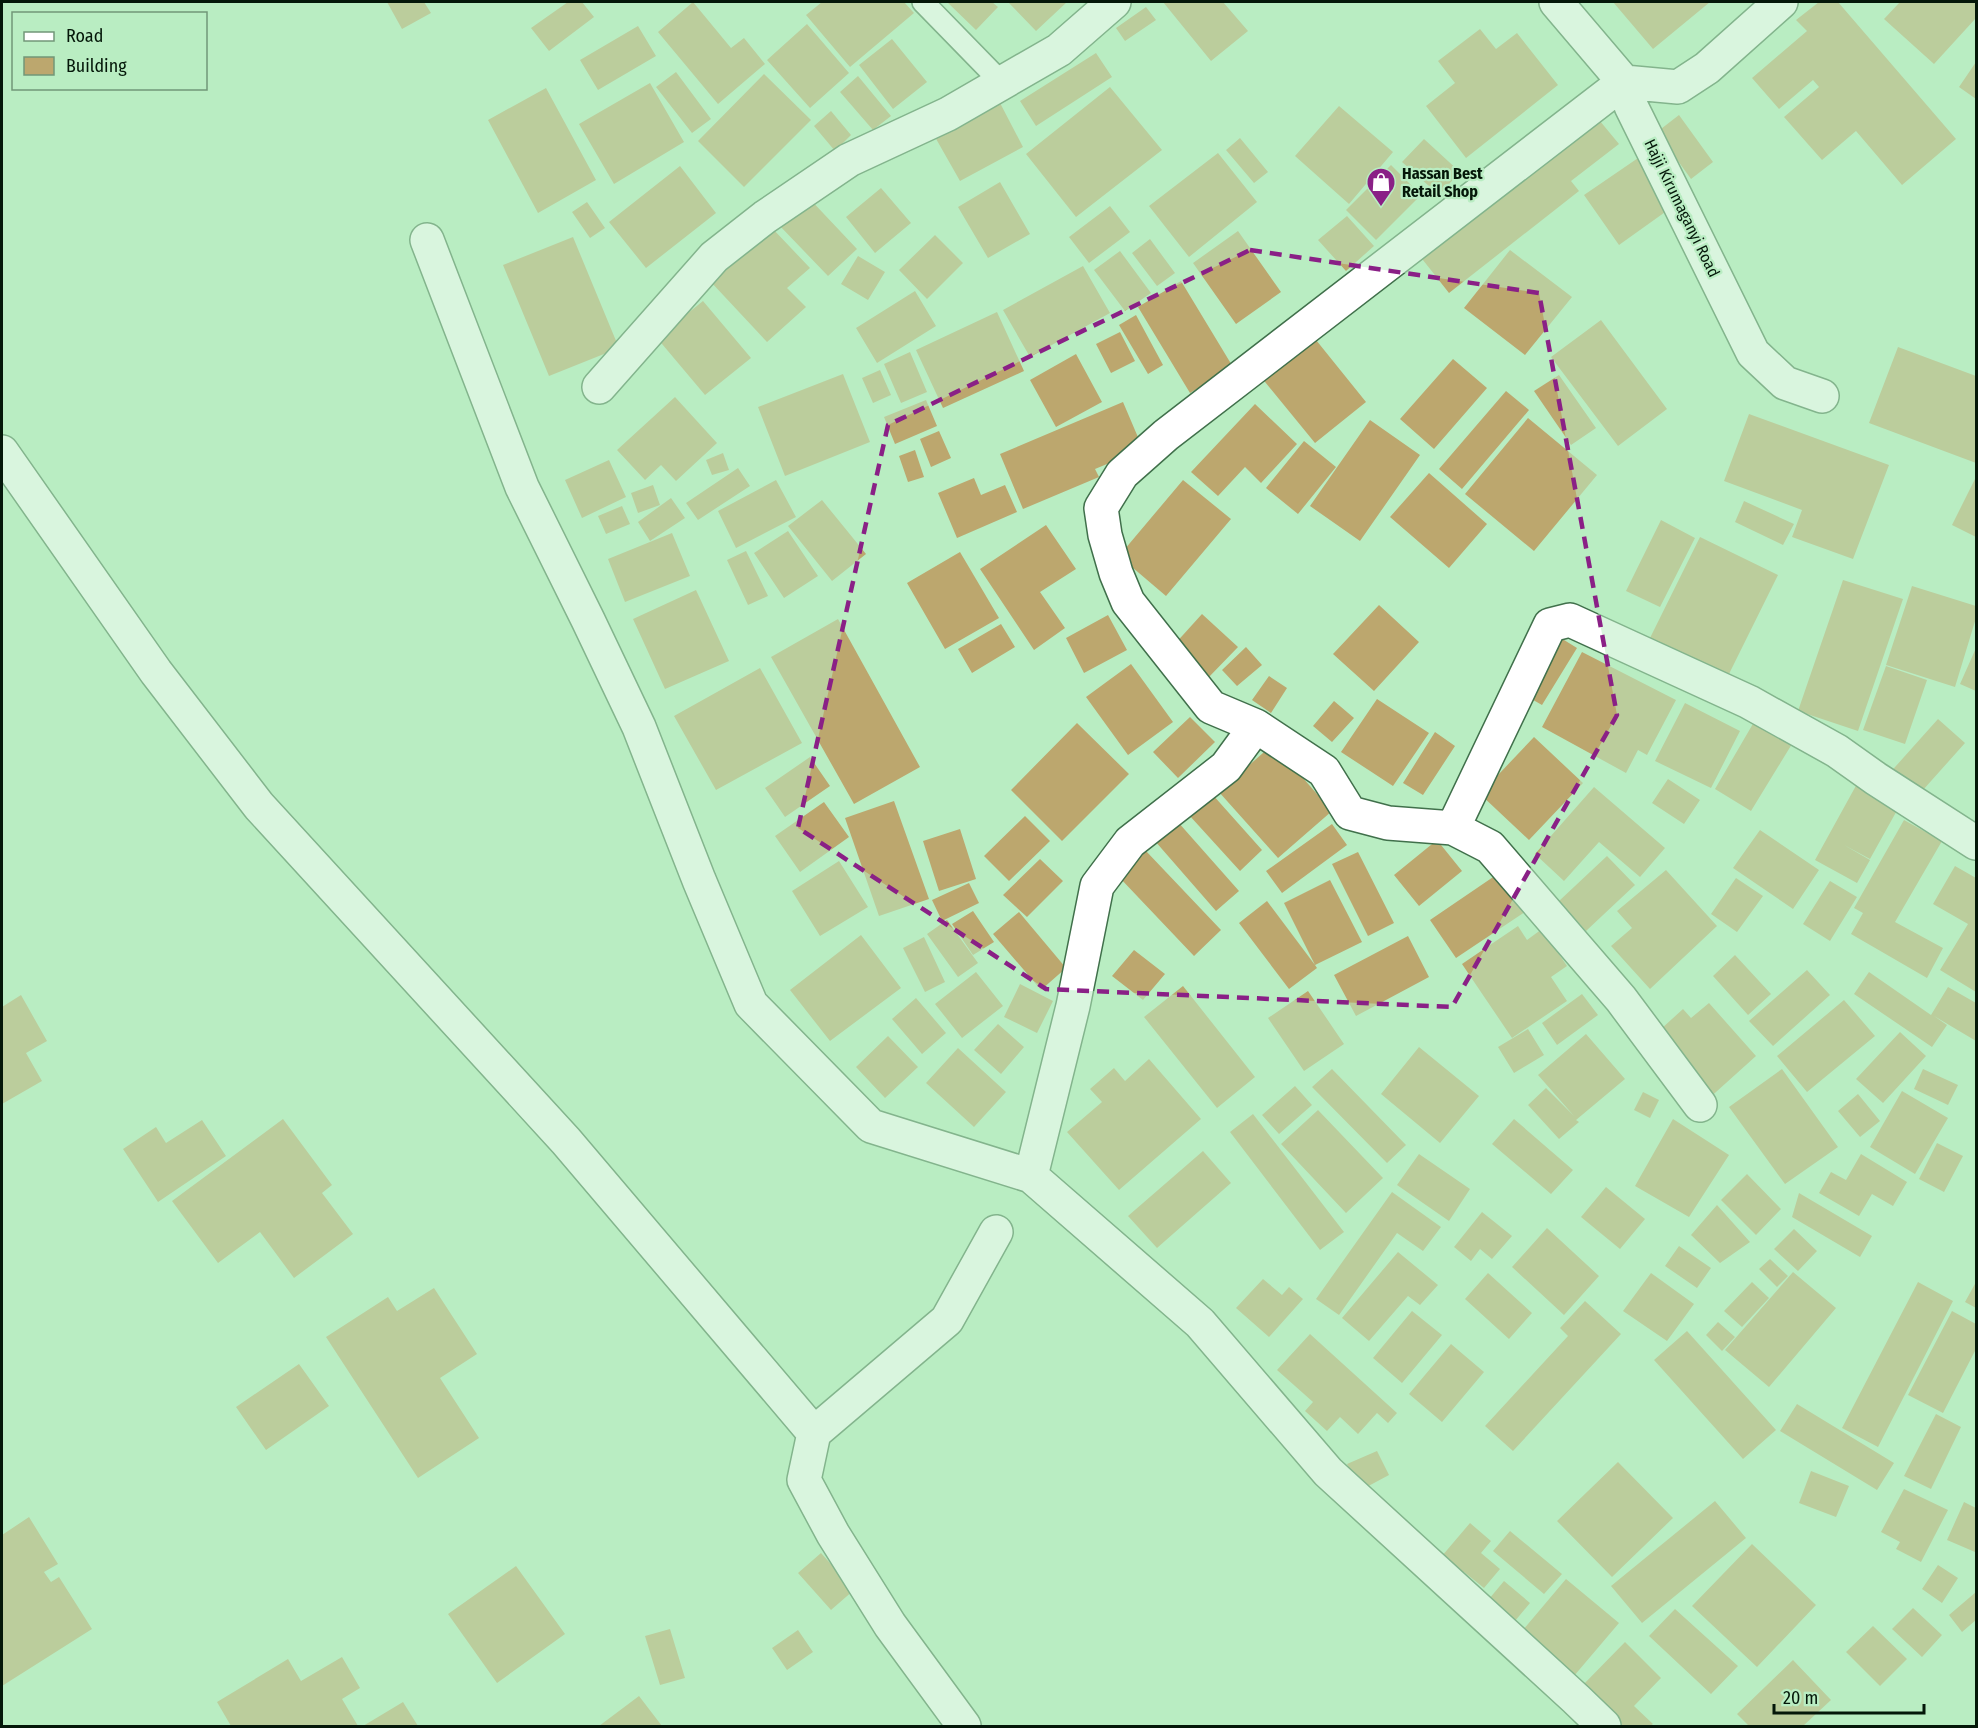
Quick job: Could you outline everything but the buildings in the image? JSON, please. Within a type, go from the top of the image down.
[{"type":"street","points":[[599,387],[714,257],[765,217],[849,160],[948,114],[1059,50],[1114,2]]},
{"type":"street","name":"Hajji Kirumaganyi Road","points":[[1556,2],[1624,82],[1631,106],[1753,353],[1785,383],[1822,396]]},
{"type":"street","points":[[1700,1105],[1621,999],[1490,847],[1453,828],[1388,823],[1350,813],[1324,771],[1256,726],[1210,707],[1128,602],[1116,573],[1105,535],[1101,508],[1122,474],[1166,435],[1624,82],[1678,87],[1707,68],[1781,2]]},
{"type":"street","points":[[427,240],[522,488],[639,727],[751,1004],[871,1126],[1031,1176],[1200,1323],[1328,1472],[1604,1726]]},
{"type":"street","points":[[2,452],[156,672],[259,806],[566,1141],[814,1433]]},
{"type":"street","points":[[1453,828],[1550,625],[1570,620],[1759,708],[1837,751],[1977,843]]},
{"type":"street","points":[[1031,1176],[1073,1006],[1098,886],[1130,843],[1226,767],[1256,726]]},
{"type":"street","points":[[964,1726],[890,1625],[832,1534],[804,1480],[814,1433],[947,1320],[996,1232]]},
{"type":"lane","points":[[923,2],[1002,83]]},
{"type":"highlighted area","points":[[1250,250],[1539,293],[1617,715],[1452,1007],[1046,989],[798,828],[888,425]]},
{"type":"place","name":"Hassan Best Retail Shop","points":[[1381,208]]}]
